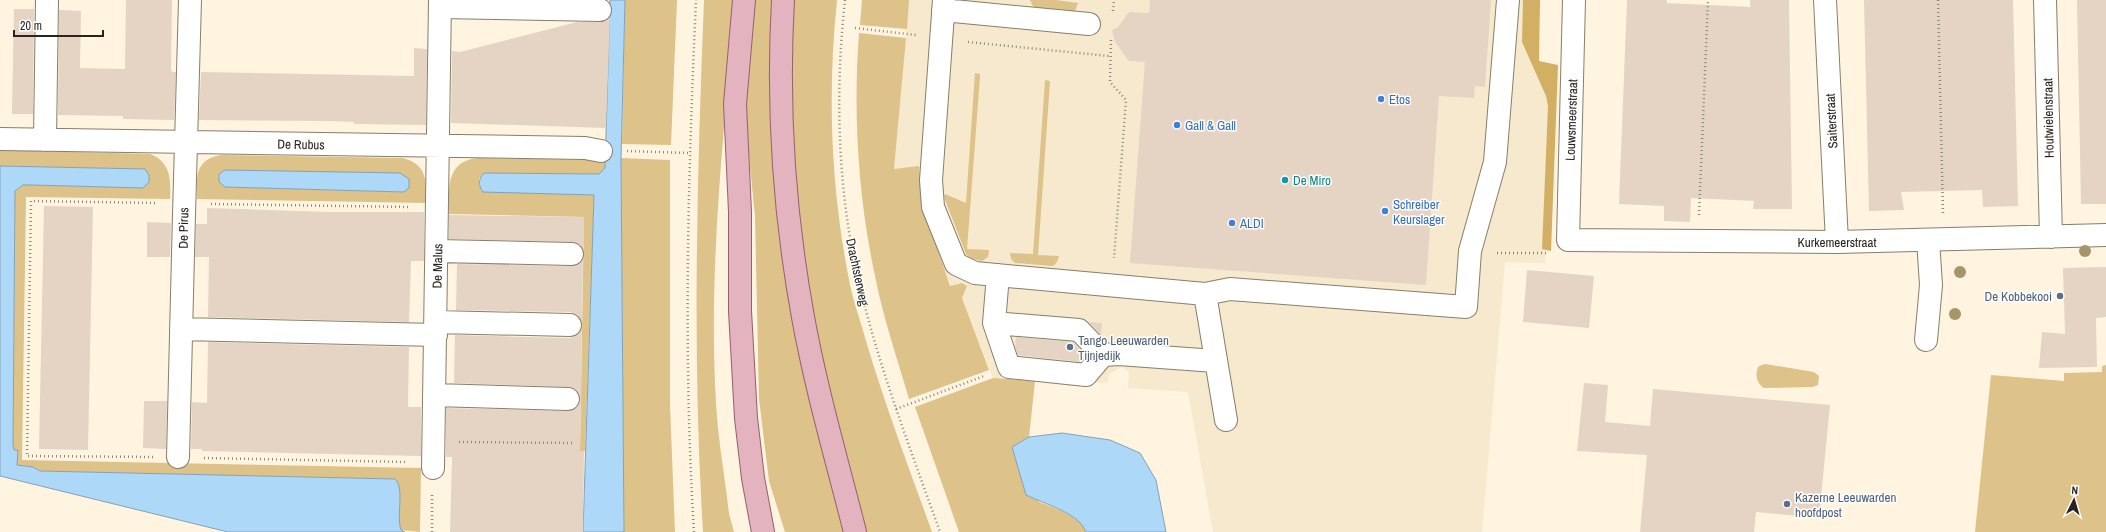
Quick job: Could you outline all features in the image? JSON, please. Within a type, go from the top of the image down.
[{"type":"main road","points":[[744,0],[735,104],[740,212],[740,311],[746,418],[753,478],[763,532]]},
{"type":"main road","points":[[783,0],[781,59],[784,171],[796,277],[811,357],[855,532]]},
{"type":"street","points":[[45,140],[47,0]]},
{"type":"street","name":"De Pirus","points":[[178,457],[183,204],[187,142],[190,0]]},
{"type":"street","points":[[1089,24],[944,5],[931,180],[933,206],[956,264],[975,273],[1112,287],[1205,294],[1230,289],[1466,307],[1470,251],[1495,162],[1508,0]]},
{"type":"street","name":"Louwsmeerstraat","points":[[1568,240],[1574,0]]},
{"type":"street","name":"Saiterstraat","points":[[1825,0],[1837,242]]},
{"type":"street","name":"Houtwielenstraat","points":[[2045,0],[2051,237]]},
{"type":"street","points":[[440,3],[600,10]]},
{"type":"street","name":"De Malus","points":[[433,468],[440,3]]},
{"type":"street","name":"De Rubus","points":[[0,139],[438,147],[585,148],[601,151]]},
{"type":"street","name":"Kurkemeerstraat","points":[[1568,240],[1837,242],[2106,235]]},
{"type":"street","points":[[1926,340],[1936,240]]},
{"type":"street","points":[[437,251],[572,254]]},
{"type":"street","points":[[998,275],[994,323],[1009,368],[1086,375],[1103,355],[1119,354],[1215,361]]},
{"type":"street","points":[[1205,294],[1226,420]]},
{"type":"street","points":[[994,323],[1080,330],[1103,355]]},
{"type":"street","points":[[181,329],[436,328],[570,325]]},
{"type":"street","points":[[434,395],[568,399]]},
{"type":"path","points":[[694,532],[689,454],[688,290],[689,153],[696,0]]},
{"type":"path","name":"Drachtsterweg","points":[[845,0],[842,30],[840,104],[841,154],[845,202],[863,301],[896,409],[940,532]]},
{"type":"path","points":[[1699,241],[1708,0]]},
{"type":"path","points":[[1936,240],[1938,0]]},
{"type":"path","points":[[1111,35],[1110,82],[1126,100],[1112,287]]},
{"type":"path","points":[[626,151],[689,153]]},
{"type":"path","points":[[1470,251],[1551,253],[1568,240]]},
{"type":"path","points":[[896,409],[1009,368]]},
{"type":"path","points":[[434,442],[575,444]]},
{"type":"path","points":[[432,532],[433,468]]},
{"type":"shaded area","points":[[625,0],[677,0],[671,145],[622,144]]},
{"type":"shaded area","points":[[704,0],[735,0],[718,202],[714,302],[714,353],[717,417],[729,514],[734,532],[703,532],[698,399],[697,266],[699,133]]},
{"type":"shaded area","points":[[752,0],[775,0],[773,125],[845,532],[785,532],[769,481],[759,399],[755,216],[745,117]]},
{"type":"shaded area","points":[[794,0],[837,0],[832,72],[832,108],[835,179],[844,250],[852,292],[873,365],[932,532],[863,532],[823,377],[796,209],[789,73],[790,20]]},
{"type":"shaded area","points":[[862,0],[909,0],[907,29],[860,25]]},
{"type":"shaded area","points":[[909,0],[1526,0],[1526,37],[1552,97],[1545,263],[1505,262],[1482,532],[1213,532],[1188,392],[1128,388],[1129,372],[1122,367],[1109,374],[1108,382],[1105,383],[993,378],[962,298],[967,286],[962,283],[951,287],[921,198],[919,167],[894,169]]},
{"type":"shaded area","points":[[1030,0],[1056,0],[1078,3],[1075,11],[1065,11],[1060,9],[1060,11],[1034,8]]},
{"type":"shaded area","points":[[1523,0],[1540,0],[1539,61],[1558,65],[1551,251],[1542,249],[1548,106],[1546,96],[1522,42]]},
{"type":"shaded area","points":[[859,33],[906,38],[894,169],[919,166],[921,198],[950,286],[962,283],[967,286],[962,298],[989,370],[909,399],[878,291],[864,216],[858,155],[857,124],[857,63]]},
{"type":"shaded area","points":[[975,73],[980,74],[980,77],[967,249],[989,250],[988,257],[982,261],[970,258],[966,254],[944,197],[945,194],[966,203]]},
{"type":"shaded area","points":[[1045,80],[1050,81],[1038,255],[1059,256],[1057,262],[1053,266],[1015,263],[1011,259],[1010,253],[1033,254]]},
{"type":"shaded area","points":[[0,150],[150,154],[157,157],[166,167],[170,179],[170,199],[26,197],[22,460],[421,468],[420,532],[401,530],[399,524],[400,498],[398,485],[395,479],[40,471],[33,467],[17,465],[18,450],[14,450],[13,446],[15,191],[23,185],[143,188],[149,182],[149,175],[144,169],[0,166]]},
{"type":"shaded area","points":[[221,155],[403,158],[417,165],[424,175],[426,203],[197,199],[197,177],[199,171],[202,165],[212,157]],"holes":[[[219,174],[404,192],[225,187],[219,182]]]},
{"type":"shaded area","points":[[477,158],[605,160],[605,168],[599,174],[484,173],[479,179],[479,186],[594,195],[585,451],[580,451],[584,217],[449,214],[449,187],[454,171],[459,165]]},
{"type":"shaded area","points":[[621,158],[670,160],[670,405],[675,532],[624,532]]},
{"type":"shaded area","points":[[1765,364],[1814,372],[1819,376],[1818,385],[1813,387],[1764,388],[1757,378],[1757,369],[1759,366]]},
{"type":"shaded area","points":[[2106,365],[2106,532],[1975,532],[1991,375],[2064,381],[2064,373],[2102,372],[2102,366]]},
{"type":"shaded area","points":[[993,378],[1035,381],[1029,437],[1012,447],[1039,502],[1066,513],[1078,521],[1086,532],[959,532],[915,407]]},
{"type":"water","points":[[610,0],[625,0],[621,159],[624,532],[583,532],[594,195],[483,192],[479,182],[484,173],[599,174],[605,168]]},
{"type":"water","points":[[0,166],[145,169],[149,175],[149,182],[143,188],[23,185],[15,191],[13,446],[14,450],[18,450],[17,465],[33,467],[40,471],[395,479],[398,483],[400,495],[399,517],[401,530],[405,532],[228,532],[0,476]]},
{"type":"water","points":[[225,170],[400,173],[409,179],[409,188],[404,192],[225,187],[219,182],[219,174]]},
{"type":"water","points":[[1062,433],[1110,440],[1140,453],[1156,480],[1166,532],[1086,532],[1076,519],[1060,509],[1026,495],[1012,447],[1029,437]]},
{"type":"building","points":[[126,0],[172,0],[171,69],[172,72],[176,72],[174,120],[123,119],[123,116],[58,115],[59,10],[81,11],[80,68],[125,69]]},
{"type":"building","name":"De Miro","points":[[1150,0],[1491,0],[1485,87],[1475,86],[1474,98],[1439,96],[1426,285],[1130,263],[1145,62],[1129,61],[1115,42],[1112,30],[1118,27],[1129,12],[1149,13]]},
{"type":"building","points":[[1627,0],[1667,0],[1667,3],[1750,7],[1750,0],[1789,0],[1792,209],[1753,209],[1754,201],[1691,198],[1690,222],[1664,221],[1664,206],[1619,204]]},
{"type":"building","points":[[1864,0],[2013,0],[2018,206],[1983,207],[1982,190],[1901,192],[1904,210],[1869,211]]},
{"type":"building","points":[[2077,0],[2106,0],[2106,204],[2081,204]]},
{"type":"building","points":[[14,9],[34,9],[33,114],[12,114]]},
{"type":"building","points":[[610,17],[606,128],[451,123],[452,51],[460,52],[577,22],[606,21]]},
{"type":"building","points":[[414,48],[427,49],[426,125],[354,124],[354,122],[330,121],[199,120],[201,72],[414,76]]},
{"type":"building","points":[[44,206],[93,207],[88,450],[39,449]]},
{"type":"building","points":[[207,208],[329,212],[424,212],[424,261],[411,261],[409,322],[208,317],[209,257],[195,257],[196,224],[207,224]]},
{"type":"building","points":[[449,215],[584,217],[584,250],[579,244],[572,242],[449,239]]},
{"type":"building","points":[[147,222],[171,223],[170,257],[147,257]]},
{"type":"building","points":[[583,258],[582,324],[577,315],[570,312],[456,310],[457,264],[572,266],[578,265]]},
{"type":"building","points":[[2106,267],[2106,317],[2096,318],[2097,367],[2039,368],[2042,332],[2065,334],[2063,268]]},
{"type":"building","points":[[1527,270],[1594,276],[1589,328],[1523,322]]},
{"type":"building","points":[[1089,322],[1102,323],[1101,335]]},
{"type":"building","points":[[582,327],[580,451],[584,451],[583,532],[450,532],[452,457],[446,457],[446,408],[568,411],[574,410],[578,406],[580,399],[579,393],[575,389],[568,387],[454,383],[455,335],[570,338],[576,336]]},
{"type":"building","points":[[1016,337],[1073,342],[1086,356],[1081,362],[1018,355],[1015,347]]},
{"type":"building","points":[[208,342],[409,347],[408,407],[421,407],[421,456],[202,451],[202,449],[191,449],[192,402],[207,403]]},
{"type":"building","points":[[1584,383],[1608,385],[1605,422],[1650,426],[1653,389],[1830,405],[1819,518],[1756,512],[1754,532],[1640,532],[1647,455],[1577,451]]},
{"type":"building","points":[[144,401],[167,401],[166,449],[143,448]]},
{"type":"place","name":"Etos","points":[[1381,99]]},
{"type":"place","name":"Gall & Gall","points":[[1177,125]]},
{"type":"place","name":"De Miro","points":[[1285,180]]},
{"type":"place","name":"Schreiber Keurslager","points":[[1385,211]]},
{"type":"place","name":"ALDI","points":[[1232,223]]},
{"type":"place","name":"De Kobbekooi","points":[[2060,296]]},
{"type":"place","name":"Tango Leeuwarden Tijnjedijk","points":[[1070,347]]},
{"type":"place","name":"Kazerne Leeuwarden hoofdpost","points":[[1787,504]]}]
